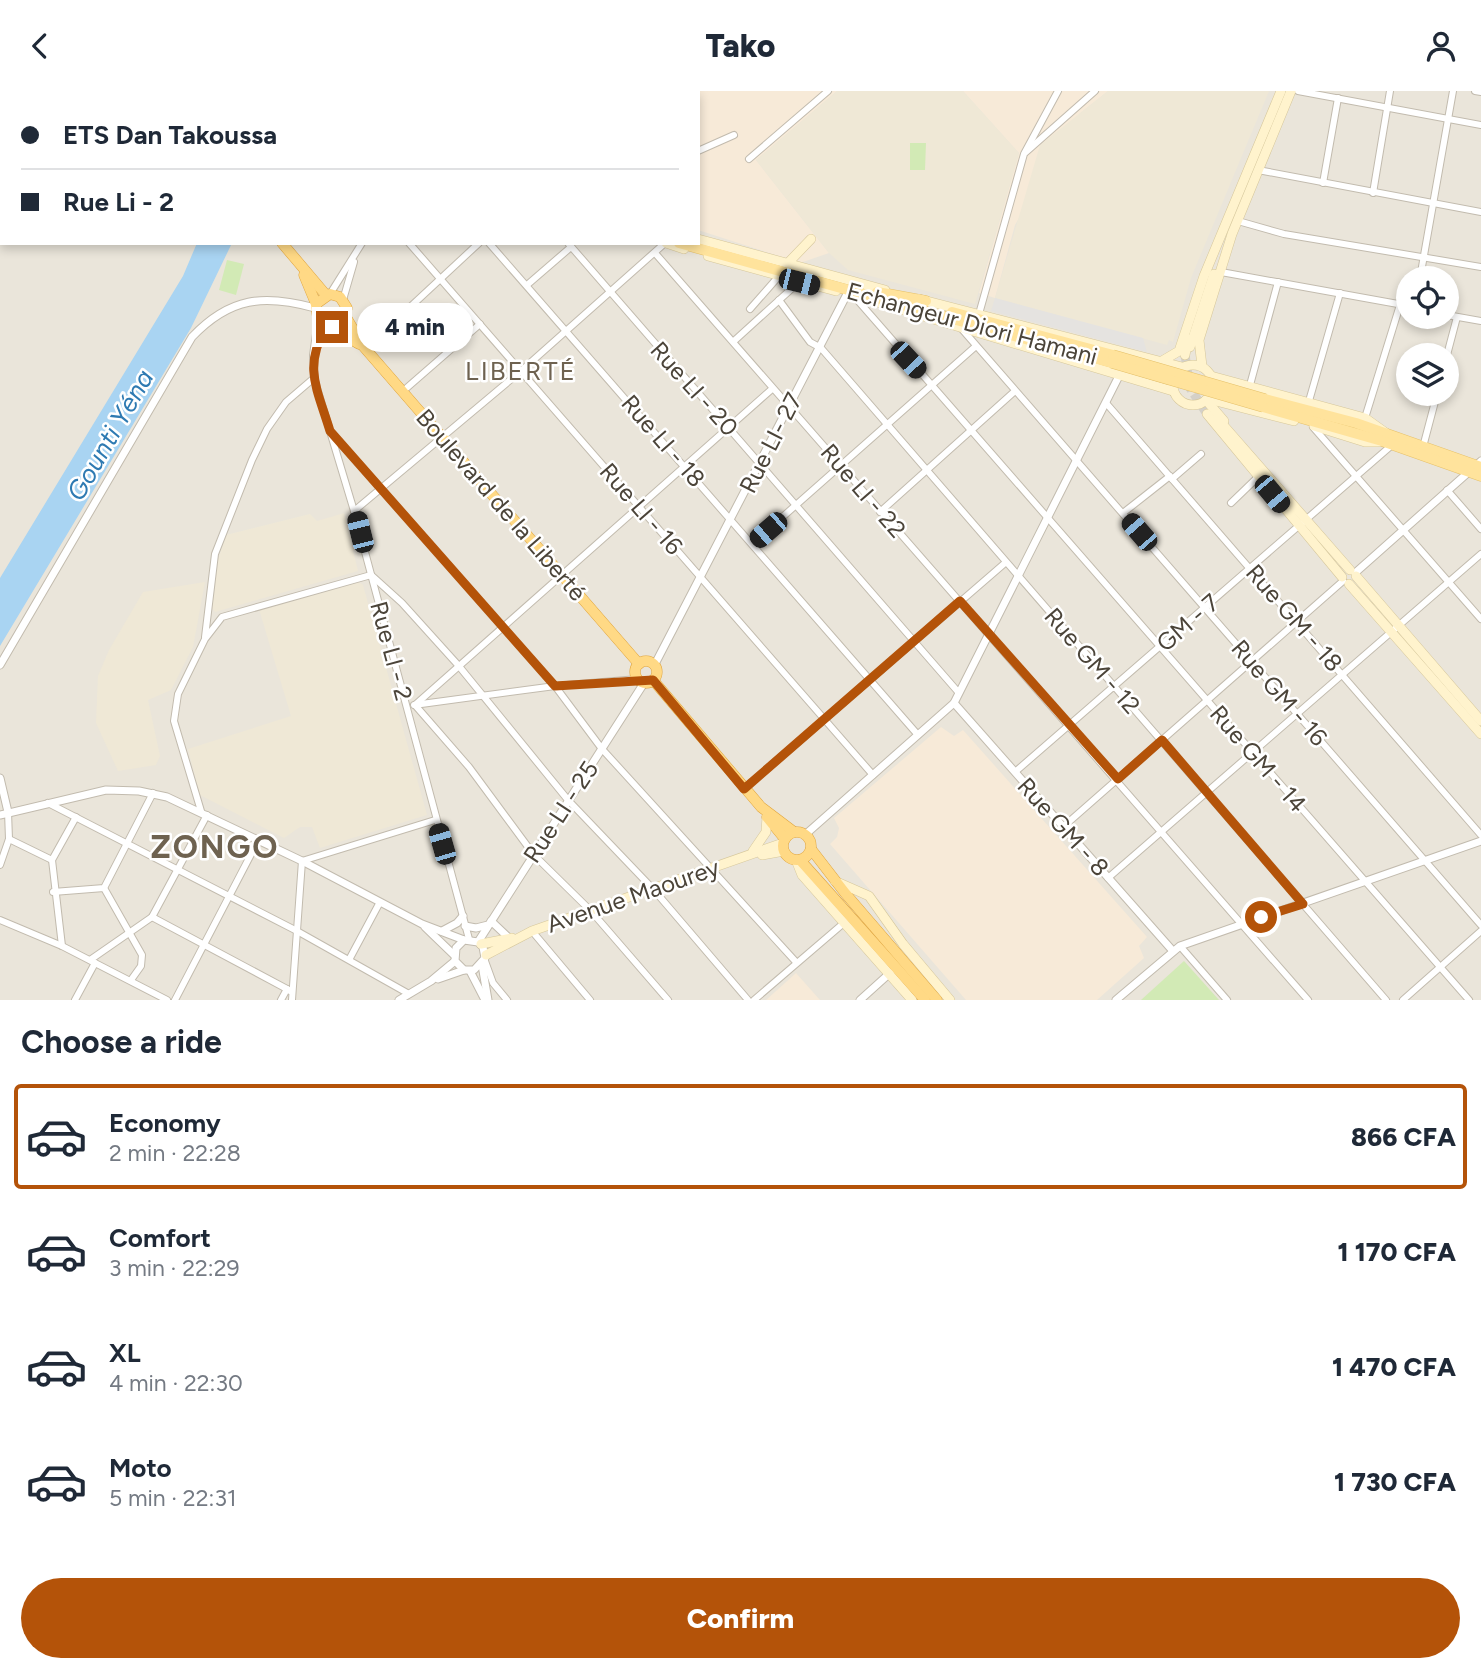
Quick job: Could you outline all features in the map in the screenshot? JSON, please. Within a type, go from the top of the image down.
[{"type":"highway","points":[[283,245],[301,269],[328,295],[343,300],[347,308],[346,317],[325,324],[301,269]]},
{"type":"highway","points":[[315,306],[328,295]]},
{"type":"highway","name":"Boulevard de la Liberté","points":[[346,317],[364,347],[639,664]]},
{"type":"highway","name":"Boulevard de la Liberté","points":[[325,324],[364,347]]},
{"type":"highway","points":[[645,681],[657,671],[654,666],[645,662],[639,664],[636,673],[744,789],[764,812],[790,851],[926,1000]]},
{"type":"highway","points":[[764,812],[794,832],[806,835],[811,849],[835,881],[937,1000]]},
{"type":"highway","points":[[790,851],[794,832]]},
{"type":"highway","points":[[790,851],[811,849]]},
{"type":"main road","points":[[1173,391],[1173,378],[1182,367],[1222,231],[1281,91]]},
{"type":"main road","points":[[1291,91],[1233,234],[1199,340],[1202,366],[1211,376],[1365,418],[1387,440],[1478,464]]},
{"type":"main road","points":[[1162,361],[1184,354],[1224,246],[1233,234]]},
{"type":"main road","points":[[788,263],[811,239]]},
{"type":"main road","points":[[700,241],[1182,367],[1202,366]]},
{"type":"main road","name":"Echangeur Diori Hamani","points":[[700,241],[947,318],[1113,359]]},
{"type":"main road","points":[[672,245],[1173,391],[1253,465]]},
{"type":"main road","name":"Echangeur Diori Hamani","points":[[684,245],[1113,359],[1387,440]]},
{"type":"main road","points":[[876,295],[926,301]]},
{"type":"main road","points":[[947,318],[990,336]]},
{"type":"main road","points":[[1207,399],[1212,390],[1211,376]]},
{"type":"main road","points":[[1207,399],[1226,423],[1258,477],[1303,523]]},
{"type":"main road","points":[[1190,405],[1207,399],[1364,442],[1387,440],[1423,447],[1478,464]]},
{"type":"main road","points":[[1226,423],[1240,408]]},
{"type":"main road","points":[[1210,413],[1349,577],[1481,721]]},
{"type":"main road","points":[[1478,464],[1481,476]]},
{"type":"main road","points":[[1395,629],[1481,734]]},
{"type":"main road","points":[[746,856],[760,845],[766,832],[764,812]]},
{"type":"main road","points":[[790,851],[801,883],[820,893],[912,1000]]},
{"type":"main road","name":"Avenue Maourey","points":[[479,943],[520,936],[746,856],[790,851]]},
{"type":"main road","points":[[835,881],[869,896],[903,944],[950,1000]]},
{"type":"main road","name":"Avenue Maourey","points":[[484,960],[520,936]]},
{"type":"street","points":[[749,159],[828,91]]},
{"type":"street","points":[[979,314],[1024,154],[1058,91]]},
{"type":"street","points":[[1024,154],[1046,138],[1095,91]]},
{"type":"street","points":[[1298,91],[1481,125]]},
{"type":"street","points":[[1373,193],[1390,91]]},
{"type":"street","points":[[1422,266],[1436,203],[1453,91]]},
{"type":"street","points":[[1475,91],[1481,92]]},
{"type":"street","points":[[1323,183],[1338,98]]},
{"type":"street","points":[[700,150],[734,135]]},
{"type":"street","points":[[1258,170],[1481,212]]},
{"type":"street","points":[[1238,222],[1284,235],[1481,267]]},
{"type":"street","points":[[328,295],[361,245]]},
{"type":"street","name":"Rue LI - 16","points":[[411,245],[873,775]]},
{"type":"street","points":[[364,347],[478,245]]},
{"type":"street","name":"Rue LI - 18","points":[[491,245],[918,735]]},
{"type":"street","points":[[527,285],[569,245]]},
{"type":"street","name":"Rue LI - 20","points":[[569,245],[959,693]]},
{"type":"street","points":[[354,511],[521,371],[663,245]]},
{"type":"street","name":"Rue LI - 22","points":[[656,253],[734,341],[772,389],[791,405],[880,512],[1118,779],[1161,833],[1308,1000]]},
{"type":"street","points":[[343,300],[356,254]]},
{"type":"street","points":[[1221,272],[1396,304]]},
{"type":"street","points":[[750,309],[779,277]]},
{"type":"street","points":[[734,341],[799,282]]},
{"type":"street","points":[[1250,386],[1278,282]]},
{"type":"street","points":[[1310,401],[1340,293]]},
{"type":"street","name":"Rue LI- 27","points":[[654,666],[850,295]]},
{"type":"street","name":"Rue GM - 14","points":[[850,295],[973,430],[1469,1000]]},
{"type":"street","points":[[0,665],[192,337],[215,316],[241,303],[288,300],[315,306]]},
{"type":"street","name":"Rue GM - 12","points":[[779,300],[810,342],[821,348],[1386,1000]]},
{"type":"street","points":[[1459,317],[1481,321]]},
{"type":"street","points":[[1365,418],[1396,318]]},
{"type":"street","name":"Rue LI - 2","points":[[325,324],[314,348],[314,378],[354,511],[463,916],[467,940]]},
{"type":"street","points":[[402,391],[480,324]]},
{"type":"street","name":"Rue GM - 16","points":[[960,327],[1481,925]]},
{"type":"street","points":[[753,543],[976,346]]},
{"type":"street","points":[[806,835],[954,703],[1120,374]]},
{"type":"street","points":[[205,639],[215,554],[252,460],[267,429],[286,402],[314,378]]},
{"type":"street","points":[[415,705],[457,665],[772,389]]},
{"type":"street","points":[[880,512],[1015,391]]},
{"type":"street","name":"Rue GM - 18","points":[[1106,403],[1481,835]]},
{"type":"street","points":[[1423,447],[1434,406]]},
{"type":"street","points":[[1312,426],[1481,619]]},
{"type":"street","points":[[330,431],[555,686],[602,749],[796,962]]},
{"type":"street","name":"GM - 7","points":[[1015,772],[1250,567],[1358,477],[1387,440]]},
{"type":"street","points":[[1123,513],[1201,454]]},
{"type":"street","points":[[1063,827],[1478,464]]},
{"type":"street","points":[[1231,503],[1258,477]]},
{"type":"street","points":[[1447,490],[1481,529]]},
{"type":"street","points":[[1108,878],[1481,554]]},
{"type":"street","points":[[744,789],[1005,563]]},
{"type":"street","points":[[75,1000],[92,962],[152,917],[178,870],[204,813],[174,713],[178,694],[205,639],[228,613],[371,575],[388,589],[457,665],[568,800],[654,890],[748,1000]]},
{"type":"street","points":[[405,705],[555,686],[645,681]]},
{"type":"street","name":"Rue LI - 25","points":[[479,943],[645,681]]},
{"type":"street","name":"Rue GM - 8","points":[[954,703],[1108,878],[1227,1000]]},
{"type":"street","points":[[415,705],[469,767],[534,855],[591,911],[668,1000]]},
{"type":"street","points":[[0,778],[9,839],[0,865]]},
{"type":"street","points":[[4,814],[106,790],[153,793],[204,813],[422,924],[479,943],[493,983],[507,1000]]},
{"type":"street","points":[[104,888],[153,793]]},
{"type":"street","points":[[48,803],[350,958],[409,994]]},
{"type":"street","points":[[62,946],[53,892],[52,860],[76,817]]},
{"type":"street","points":[[302,861],[435,820]]},
{"type":"street","points":[[9,839],[52,860]]},
{"type":"street","points":[[175,1000],[258,841]]},
{"type":"street","points":[[1116,1000],[1176,948],[1481,841]]},
{"type":"street","points":[[292,1000],[290,990],[302,861]]},
{"type":"street","points":[[53,892],[104,888]]},
{"type":"street","points":[[104,888],[130,932],[142,960],[131,980]]},
{"type":"street","points":[[350,958],[380,902]]},
{"type":"street","points":[[442,931],[457,923],[463,916]]},
{"type":"street","points":[[152,917],[290,990]]},
{"type":"street","points":[[0,920],[62,946],[167,1000]]},
{"type":"street","points":[[754,1000],[845,922]]},
{"type":"street","points":[[465,926],[476,928],[490,923],[509,938]]},
{"type":"street","points":[[422,924],[467,970],[486,1000]]},
{"type":"street","points":[[1403,1000],[1481,931]]},
{"type":"street","points":[[532,932],[590,1000]]},
{"type":"street","points":[[399,1000],[431,981],[455,958],[456,948],[467,940]]},
{"type":"street","points":[[431,981],[467,970],[484,960]]},
{"type":"street","points":[[484,960],[486,1000]]},
{"type":"street","points":[[860,1000],[890,973]]},
{"type":"street","points":[[281,1000],[290,990]]},
{"type":"shaded area","points":[[700,91],[1481,91],[1481,1000],[0,1000],[0,245],[700,245]]},
{"type":"shaded area","points":[[700,91],[837,91],[756,160],[829,253],[800,263],[700,231]]},
{"type":"shaded area","points":[[837,91],[963,91],[1019,153],[975,304],[848,270],[829,253],[756,160]]},
{"type":"shaded area","points":[[963,91],[1108,91],[1079,114],[1015,225],[995,298],[979,293],[1019,153]]},
{"type":"shaded area","points":[[1108,91],[1269,91],[1191,278],[1173,342],[1169,340],[1167,345],[995,298],[1040,145]]},
{"type":"shaded area","points":[[995,298],[1143,338],[1147,352],[991,311]]},
{"type":"shaded area","points":[[344,513],[358,571],[215,612],[212,608],[215,569],[226,535],[310,514],[317,521]]},
{"type":"shaded area","points":[[357,581],[363,585],[427,815],[320,848],[312,827],[300,827],[284,838],[200,795],[188,749],[291,716],[259,609]]},
{"type":"shaded area","points":[[205,582],[193,647],[171,690],[148,700],[160,756],[156,765],[118,771],[96,723],[98,676],[109,650],[143,592]]},
{"type":"shaded area","points":[[941,727],[954,736],[963,730],[1147,937],[1139,946],[1144,958],[1097,1000],[966,1000],[830,844],[837,837],[839,828],[834,818]]},
{"type":"shaded area","points":[[796,973],[820,1000],[766,1000]]},
{"type":"green space","points":[[910,143],[926,143],[925,170],[910,170]]},
{"type":"green space","points":[[227,260],[244,264],[236,295],[219,290]]},
{"type":"green space","points":[[1184,961],[1219,1000],[1141,1000]]},
{"type":"water","name":"Gounti Yéna","points":[[196,245],[231,245],[191,328],[0,646],[0,578],[183,276]]},
{"type":"tunnel","points":[[1185,355],[1190,388],[1207,414]]},
{"type":"district","name":"LIBERTÉ","points":[[521,371]]},
{"type":"district","name":"ZONGO","points":[[215,847]]},
{"type":"route","points":[[332,327],[326,326],[313,355],[314,378],[330,431],[555,686],[638,679],[647,683],[653,680],[744,789],[960,601],[1118,779],[1162,740],[1303,904],[1261,917]]}]
